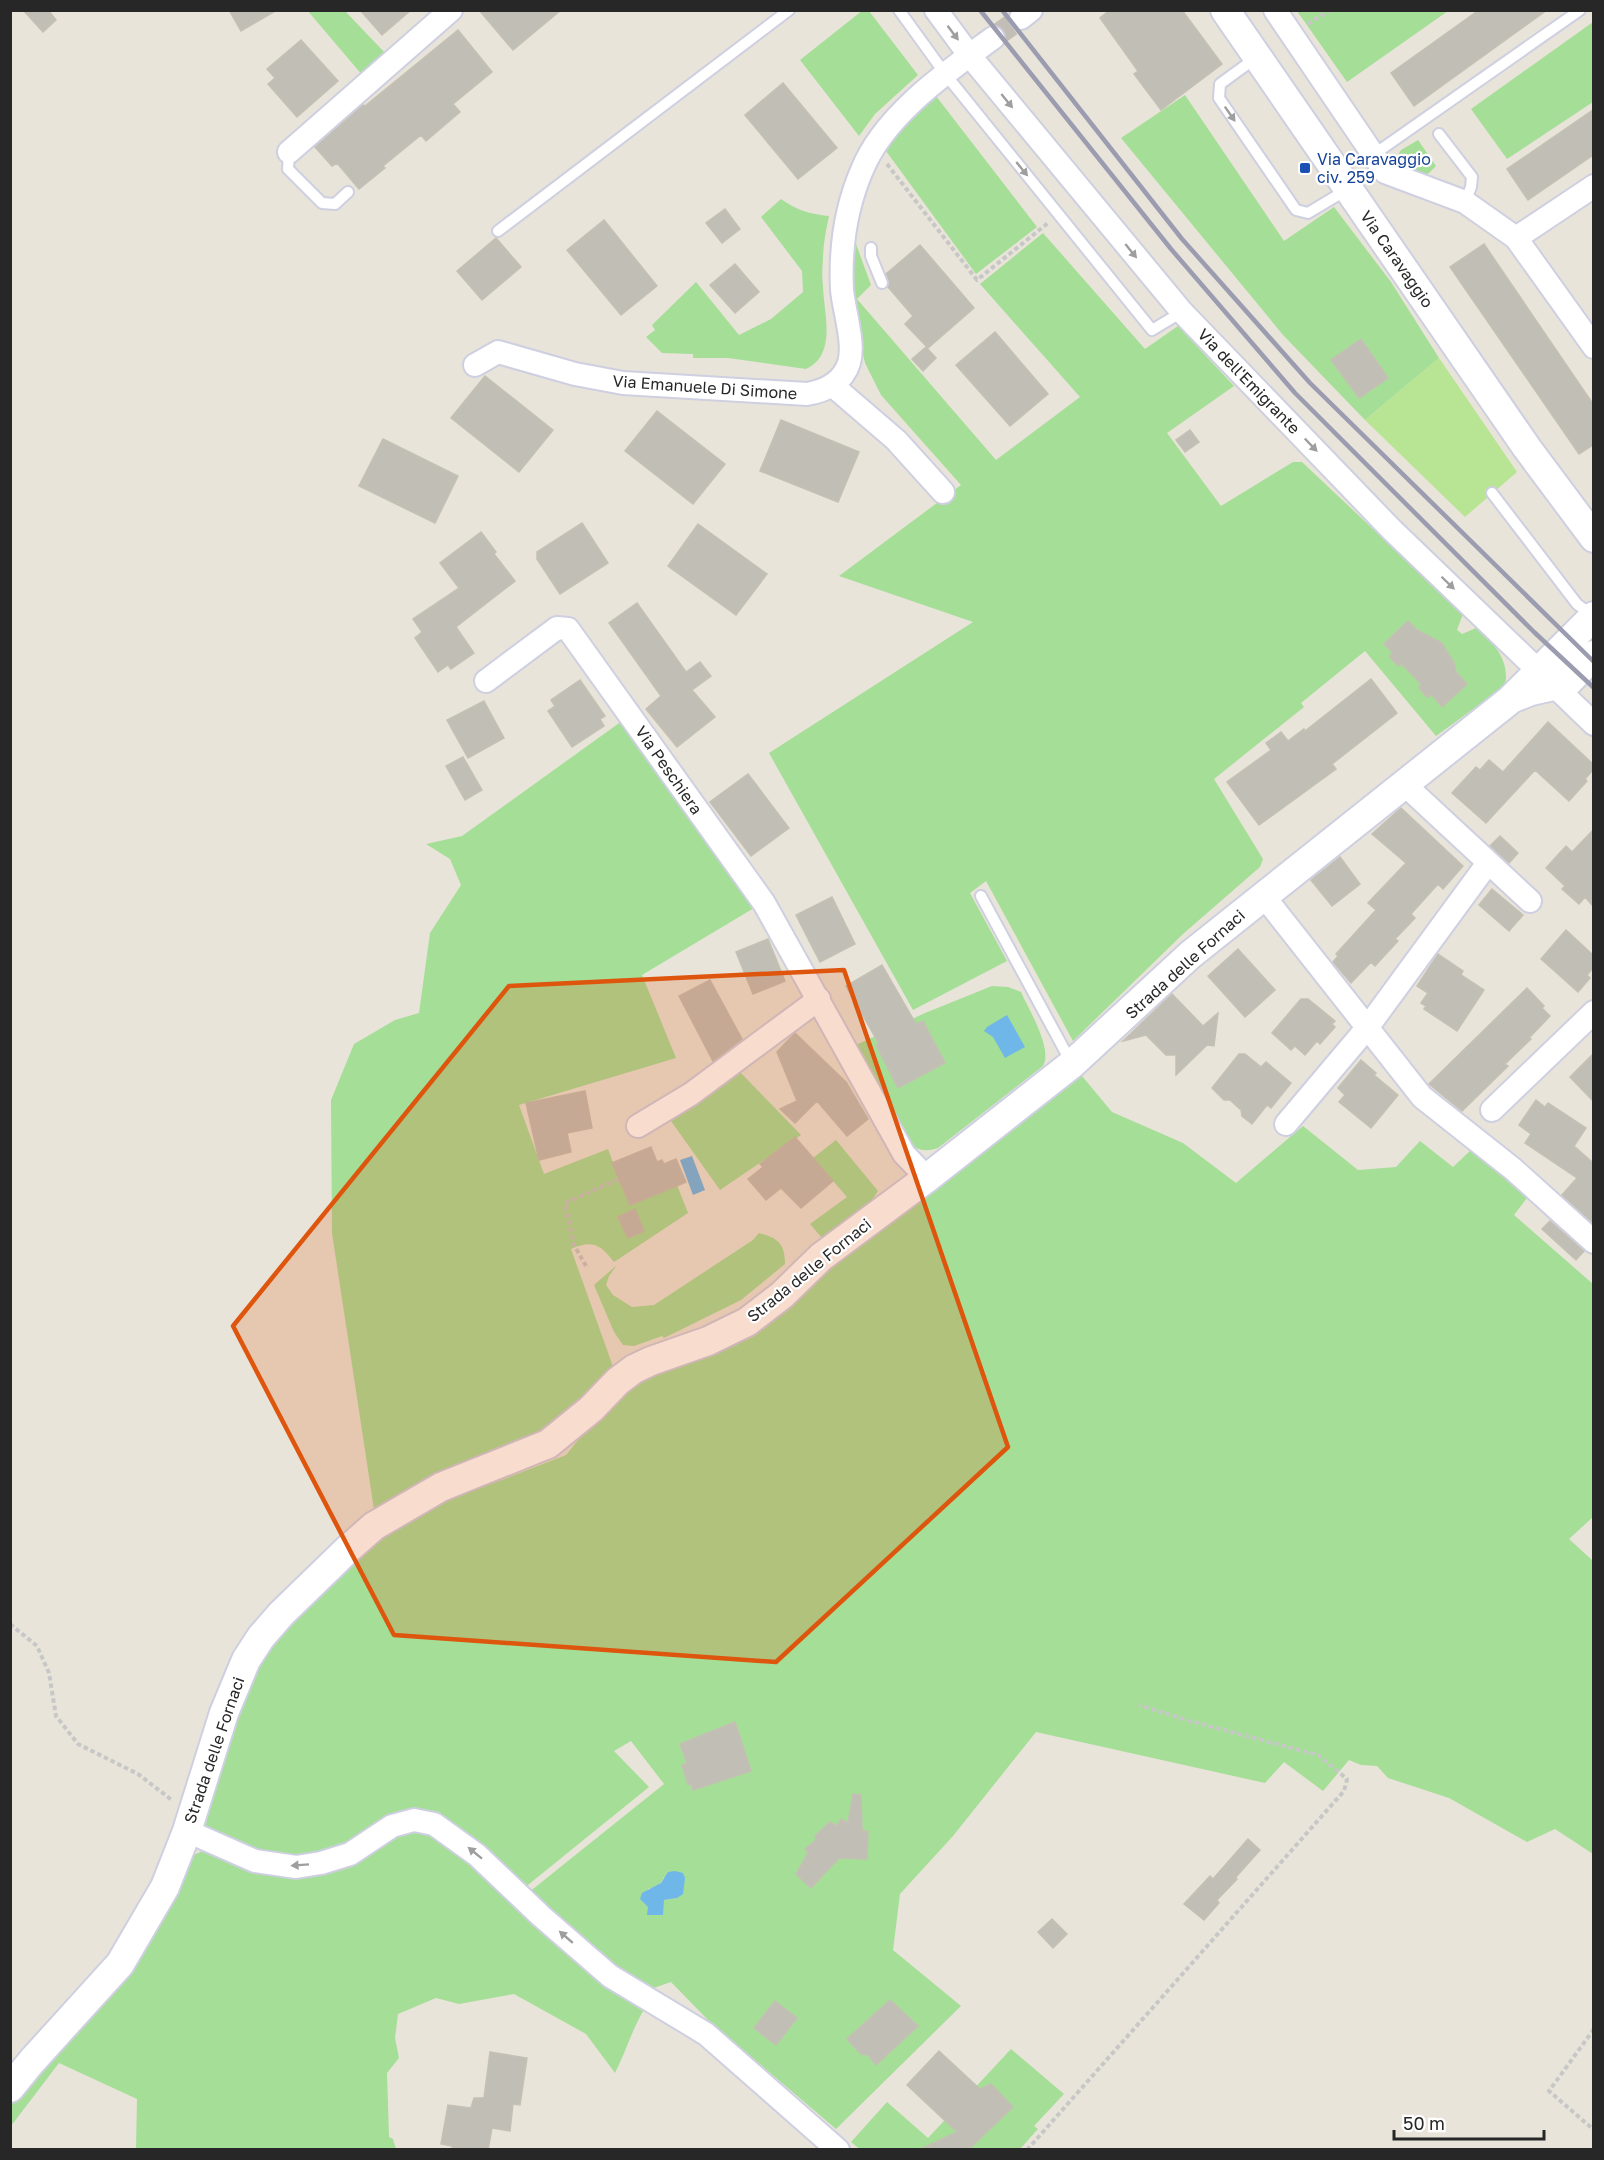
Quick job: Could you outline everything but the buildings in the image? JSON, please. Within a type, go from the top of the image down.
[{"type":"street","points":[[289,152],[451,10]]},
{"type":"street","name":"Via dell'Emigrante","points":[[936,10],[970,56],[1182,312],[1392,530],[1593,724]]},
{"type":"street","name":"Via Caravaggio","points":[[1225,10],[1527,448],[1593,538]]},
{"type":"street","points":[[1275,10],[1385,172],[1465,202],[1516,238],[1593,347]]},
{"type":"street","points":[[943,492],[896,440],[832,386],[846,369],[849,361],[850,348],[842,290],[844,240],[851,202],[862,168],[889,126],[916,99],[993,39]]},
{"type":"street","points":[[1516,238],[1593,186]]},
{"type":"street","name":"Via Emanuele Di Simone","points":[[475,365],[498,352],[575,374],[623,383],[807,394],[832,386]]},
{"type":"street","name":"Via Caravaggio","points":[[1527,448],[1579,528],[1593,558]]},
{"type":"street","name":"Strada delle Fornaci","points":[[10,2088],[120,1964],[165,1887],[189,1826],[221,1722],[246,1660],[261,1637],[281,1614],[374,1526],[441,1487],[548,1444],[591,1408],[618,1381],[634,1370],[651,1361],[708,1341],[747,1322],[782,1295],[821,1257],[927,1178],[1072,1064],[1190,955],[1263,895],[1510,700],[1546,678],[1593,616]]},
{"type":"street","name":"Via Peschiera","points":[[486,681],[557,628],[568,629],[764,903],[904,1154],[927,1178]]},
{"type":"street","name":"Strada delle Fornaci","points":[[1546,678],[1569,680],[1593,655]]},
{"type":"street","points":[[1404,784],[1530,902]]},
{"type":"street","points":[[1286,1124],[1366,1028],[1488,863]]},
{"type":"street","points":[[1263,895],[1422,1097],[1513,1168],[1593,1242]]},
{"type":"street","points":[[638,1126],[691,1094],[819,999]]},
{"type":"street","points":[[1492,1110],[1593,1012]]},
{"type":"street","points":[[189,1826],[255,1861],[296,1867],[321,1863],[350,1854],[392,1826],[414,1821],[434,1824],[477,1855],[541,1916],[610,1976],[706,2034],[838,2150]]},
{"type":"lane","points":[[498,231],[789,10]]},
{"type":"lane","points":[[899,10],[946,75],[1152,330],[1182,312]]},
{"type":"lane","points":[[1373,155],[1580,10]]},
{"type":"lane","points":[[1257,57],[1220,84],[1219,98],[1225,108],[1296,210],[1308,213],[1348,189]]},
{"type":"lane","points":[[1439,134],[1472,177],[1465,202]]},
{"type":"lane","points":[[289,152],[288,169],[322,203],[334,204],[348,192]]},
{"type":"lane","points":[[871,248],[882,283]]},
{"type":"lane","points":[[1492,493],[1577,604],[1593,616]]},
{"type":"lane","points":[[981,896],[1072,1064]]},
{"type":"path","points":[[1307,25],[1330,10]]},
{"type":"path","points":[[874,147],[977,280],[1042,228]]},
{"type":"path","points":[[586,1266],[574,1245],[565,1203],[619,1179]]},
{"type":"path","points":[[10,1624],[37,1646],[49,1673],[56,1716],[78,1744],[138,1773],[165,1793],[189,1826]]},
{"type":"path","points":[[1027,2150],[1344,1791],[1347,1779],[1318,1755],[1139,1705]]},
{"type":"path","points":[[1593,2029],[1549,2091],[1593,2130]]},
{"type":"highlighted area","points":[[844,970],[1008,1447],[776,1662],[394,1635],[233,1326],[509,986]]},
{"type":"green space","points":[[307,10],[345,11],[387,55],[363,76]]},
{"type":"green space","points":[[863,10],[869,11],[918,75],[875,114],[859,136],[800,60]]},
{"type":"green space","points":[[1297,11],[1448,11],[1347,82]]},
{"type":"green space","points":[[1593,22],[1593,102],[1507,159],[1471,109]]},
{"type":"green space","points":[[1185,95],[1284,241],[1334,207],[1391,282],[1439,358],[1365,420],[1283,335],[1121,138]]},
{"type":"green space","points":[[936,96],[1037,227],[976,274],[886,151],[908,122]]},
{"type":"green space","points":[[1418,140],[1436,166],[1422,176],[1403,169],[1397,157],[1401,150]]},
{"type":"green space","points":[[781,199],[804,211],[829,216],[822,269],[826,333],[822,354],[816,363],[806,369],[728,358],[693,358],[693,354],[662,353],[646,337],[655,330],[652,325],[696,282],[739,335],[771,319],[803,292],[802,271],[761,217]]},
{"type":"green space","points":[[1043,233],[1145,349],[1178,326],[1234,386],[1167,433],[1221,506],[1293,462],[1302,462],[1463,614],[1457,630],[1462,634],[1476,628],[1495,646],[1503,661],[1506,677],[1505,686],[1436,736],[1365,651],[1301,703],[1304,707],[1214,779],[1263,859],[1260,867],[1183,934],[1073,1041],[986,881],[970,893],[1007,961],[913,1010],[769,753],[973,622],[839,576],[961,485],[881,395],[865,363],[855,320],[852,281],[856,244],[871,285],[857,299],[996,460],[1080,397],[980,284]]},
{"type":"green space","points":[[1439,358],[1517,472],[1465,517],[1365,420]]},
{"type":"green space","points":[[622,721],[754,908],[642,975],[676,1058],[519,1105],[544,1174],[608,1149],[624,1192],[677,1185],[688,1213],[614,1262],[595,1245],[590,1244],[571,1249],[616,1375],[531,1444],[375,1516],[332,1233],[331,1100],[354,1044],[395,1020],[419,1013],[430,933],[461,885],[450,859],[426,844],[462,836]]},
{"type":"green space","points":[[992,986],[1008,987],[1021,992],[1043,1040],[1045,1059],[1043,1066],[938,1148],[923,1150],[915,1148],[903,1140],[856,1045],[925,1013]]},
{"type":"green space","points":[[1072,1064],[1112,1112],[1183,1143],[1236,1183],[1303,1126],[1358,1170],[1396,1167],[1420,1141],[1453,1167],[1472,1149],[1527,1198],[1514,1215],[1593,1284],[1593,1517],[1569,1539],[1593,1561],[1593,1854],[1555,1829],[1527,1842],[1449,1798],[1388,1778],[1377,1766],[1361,1765],[1349,1760],[1323,1791],[1284,1762],[1265,1783],[1036,1732],[953,1836],[900,1894],[893,1950],[961,2006],[836,2129],[707,2019],[671,1982],[645,1991],[528,1893],[664,1784],[631,1741],[614,1751],[649,1787],[518,1893],[646,2006],[615,2073],[586,2034],[514,1994],[459,2004],[436,1998],[398,2014],[395,2038],[399,2058],[387,2073],[389,2137],[393,2139],[396,2149],[136,2149],[137,2099],[59,2063],[11,2126],[10,2098],[191,1856],[210,1848],[187,1831],[252,1663],[378,1531],[446,1497],[499,1481],[566,1455],[618,1391],[792,1295]],"holes":[[[664,1877],[677,1898],[664,1900],[648,1915],[648,1889],[658,1885]]]},
{"type":"green space","points":[[736,1068],[801,1135],[720,1190],[671,1121]]},
{"type":"green space","points":[[836,1140],[878,1191],[869,1205],[822,1238],[810,1224],[847,1197],[813,1158]]},
{"type":"green space","points":[[759,1233],[779,1243],[784,1251],[785,1264],[741,1300],[664,1338],[662,1336],[634,1346],[623,1345],[614,1332],[594,1285],[617,1265],[606,1285],[613,1295],[632,1307],[654,1305],[753,1240]]},
{"type":"green space","points":[[1011,2049],[1064,2094],[1034,2126],[1038,2129],[1020,2149],[861,2150],[851,2142],[887,2102],[928,2138]]},
{"type":"water","points":[[1007,1015],[1025,1047],[1005,1058],[993,1037],[984,1031]]},
{"type":"water","points":[[692,1156],[705,1190],[693,1195],[680,1160]]},
{"type":"water","points":[[668,1872],[683,1873],[685,1878],[683,1894],[677,1898],[664,1900],[663,1915],[647,1915],[648,1907],[640,1899],[642,1893],[661,1883]]},
{"type":"tunnel","points":[[993,38],[1021,18]]},
{"type":"railway","points":[[980,10],[1171,249],[1295,393],[1534,632],[1594,688]]},
{"type":"railway","points":[[1002,10],[1182,239],[1310,383],[1594,662]]},
{"type":"place","name":"Via Caravaggio civ. 259","points":[[1305,168]]}]
